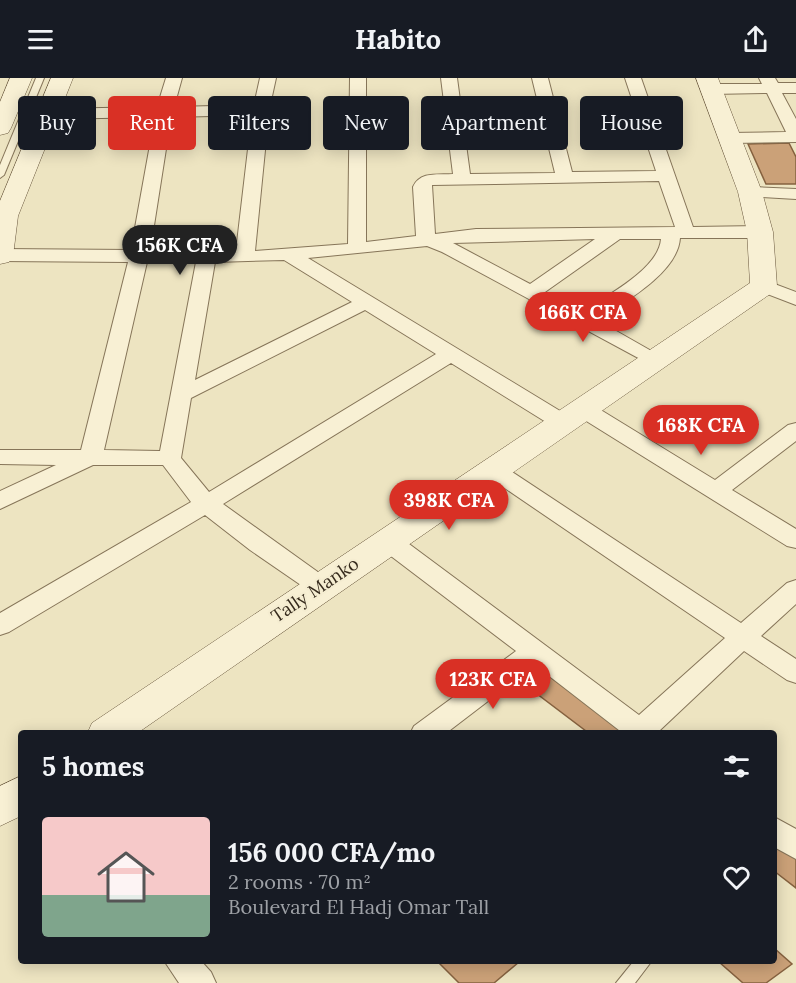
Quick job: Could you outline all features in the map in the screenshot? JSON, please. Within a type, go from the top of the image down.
[{"type":"street","points":[[0,128],[21,78]]},
{"type":"street","points":[[55,96],[62,78]]},
{"type":"street","points":[[169,96],[174,78]]},
{"type":"street","points":[[264,96],[268,78]]},
{"type":"street","points":[[357,249],[358,78]]},
{"type":"street","points":[[449,78],[462,178]]},
{"type":"street","points":[[540,78],[564,176]]},
{"type":"street","points":[[633,78],[666,176],[678,234]]},
{"type":"street","points":[[796,88],[770,83],[709,83],[750,192],[760,232],[764,286],[796,299]]},
{"type":"street","points":[[730,138],[796,136],[770,83]]},
{"type":"street","points":[[33,150],[6,216],[0,255],[245,256],[357,249],[476,235],[760,232]]},
{"type":"street","points":[[91,457],[139,257],[157,150]]},
{"type":"street","points":[[245,256],[257,150]]},
{"type":"street","points":[[426,240],[423,184],[430,180],[666,176]]},
{"type":"street","points":[[750,192],[796,194]]},
{"type":"street","points":[[531,292],[615,234]]},
{"type":"street","points":[[582,321],[645,278],[667,252],[672,239],[678,234]]},
{"type":"street","points":[[426,240],[450,248],[655,361]]},
{"type":"street","points":[[288,254],[349,290],[364,303],[449,355],[717,490],[796,540]]},
{"type":"street","points":[[206,257],[179,396],[170,458],[181,477],[206,504],[320,586]]},
{"type":"street","name":"Tally Manko","points":[[112,730],[320,586],[495,471],[764,286]]},
{"type":"street","points":[[179,396],[364,303]]},
{"type":"street","points":[[0,625],[206,504],[449,355]]},
{"type":"street","points":[[717,490],[796,430]]},
{"type":"street","points":[[0,457],[170,458]]},
{"type":"street","points":[[0,501],[91,457]]},
{"type":"street","points":[[495,471],[796,673]]},
{"type":"street","points":[[388,541],[640,730]]},
{"type":"street","points":[[645,730],[796,589]]},
{"type":"street","points":[[429,730],[535,651]]},
{"type":"street","points":[[0,809],[18,795]]},
{"type":"street","points":[[777,832],[796,846]]},
{"type":"street","points":[[183,964],[200,983]]},
{"type":"lane","points":[[0,175],[40,78]]},
{"type":"lane","points":[[624,983],[642,964]]},
{"type":"building","points":[[789,143],[796,157],[796,184],[766,184],[748,144]]},
{"type":"building","points":[[538,668],[622,730],[585,730],[520,681]]},
{"type":"building","points":[[777,844],[796,858],[796,888],[777,873]]},
{"type":"building","points":[[777,951],[792,964],[766,983],[743,983],[721,964],[777,964]]},
{"type":"building","points":[[440,964],[517,964],[494,983],[459,983]]}]
